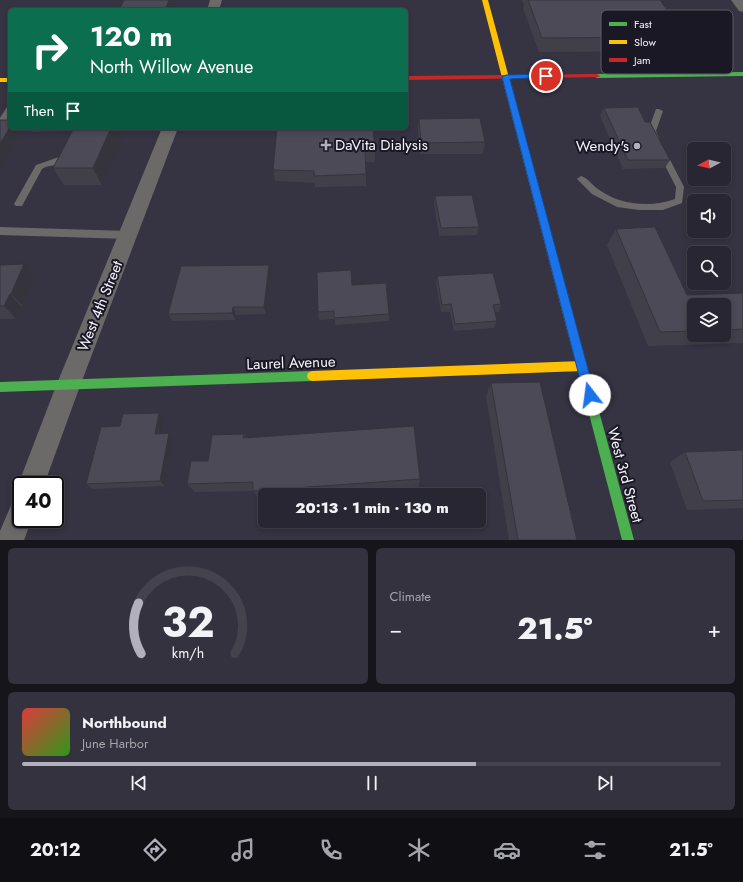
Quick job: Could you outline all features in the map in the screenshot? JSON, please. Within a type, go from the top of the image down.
[{"type":"street","name":"West 3rd Street","points":[[485,0],[628,540]]},
{"type":"street","points":[[737,0],[743,8]]},
{"type":"street","points":[[408,78],[743,74]]},
{"type":"street","name":"West 4th Street","points":[[34,476],[68,386],[169,130]]},
{"type":"street","name":"Laurel Avenue","points":[[0,388],[582,366]]},
{"type":"street","points":[[10,540],[15,528]]},
{"type":"lane","points":[[581,179],[595,192],[617,204],[639,207],[663,207],[679,201],[680,187],[652,131],[659,111]]},
{"type":"lane","points":[[2,121],[8,112]]},
{"type":"lane","points":[[19,204],[39,167],[43,164],[57,161],[64,157],[78,130]]},
{"type":"lane","points":[[0,231],[128,235]]},
{"type":"building","points":[[124,0],[169,0],[166,8],[120,8]]},
{"type":"building","points":[[528,0],[660,0],[667,10],[601,10],[601,38],[542,38]]},
{"type":"building","name":"Wendy's","points":[[638,107],[645,122],[650,122],[670,160],[628,160],[604,108]]},
{"type":"building","points":[[480,118],[485,142],[421,143],[419,119]]},
{"type":"building","points":[[0,120],[8,120],[8,130],[0,144]]},
{"type":"building","points":[[73,130],[110,130],[93,168],[53,168]]},
{"type":"building","name":"DaVita Dialysis","points":[[277,130],[373,130],[375,151],[365,151],[366,174],[314,176],[314,171],[273,170]]},
{"type":"building","points":[[472,195],[479,227],[441,228],[435,196]]},
{"type":"building","points":[[655,227],[687,295],[743,293],[743,329],[731,330],[731,298],[687,298],[687,331],[660,332],[616,229]]},
{"type":"building","points":[[24,264],[11,294],[4,306],[0,306],[0,265]]},
{"type":"building","points":[[269,265],[264,307],[233,307],[232,313],[168,314],[181,266]]},
{"type":"building","points":[[351,270],[352,285],[386,283],[389,314],[334,318],[334,311],[318,312],[317,272]]},
{"type":"building","points":[[493,273],[501,304],[493,305],[497,321],[455,324],[451,304],[442,305],[437,276]]},
{"type":"building","points":[[540,382],[577,540],[518,540],[491,383]]},
{"type":"building","points":[[159,413],[155,434],[169,433],[160,481],[86,484],[101,427],[120,426],[123,414]]},
{"type":"building","points":[[414,426],[420,479],[295,488],[258,488],[258,491],[253,491],[253,482],[187,484],[191,461],[208,461],[212,435],[244,434],[243,438]]},
{"type":"building","points":[[743,450],[743,500],[703,501],[685,452]]},
{"type":"traffic: fast","points":[[597,76],[743,74]]},
{"type":"traffic: fast","points":[[572,330],[628,540]]},
{"type":"traffic: fast","points":[[0,387],[312,376]]},
{"type":"traffic: slow","points":[[485,0],[572,330]]},
{"type":"traffic: slow","points":[[0,80],[8,80]]},
{"type":"traffic: slow","points":[[312,376],[582,366]]},
{"type":"traffic: jam","points":[[408,78],[597,76]]},
{"type":"place","name":"DaVita Dialysis","points":[[326,145]]},
{"type":"place","name":"Wendy's","points":[[637,146]]},
{"type":"route","points":[[546,76],[506,77],[590,395]]}]
